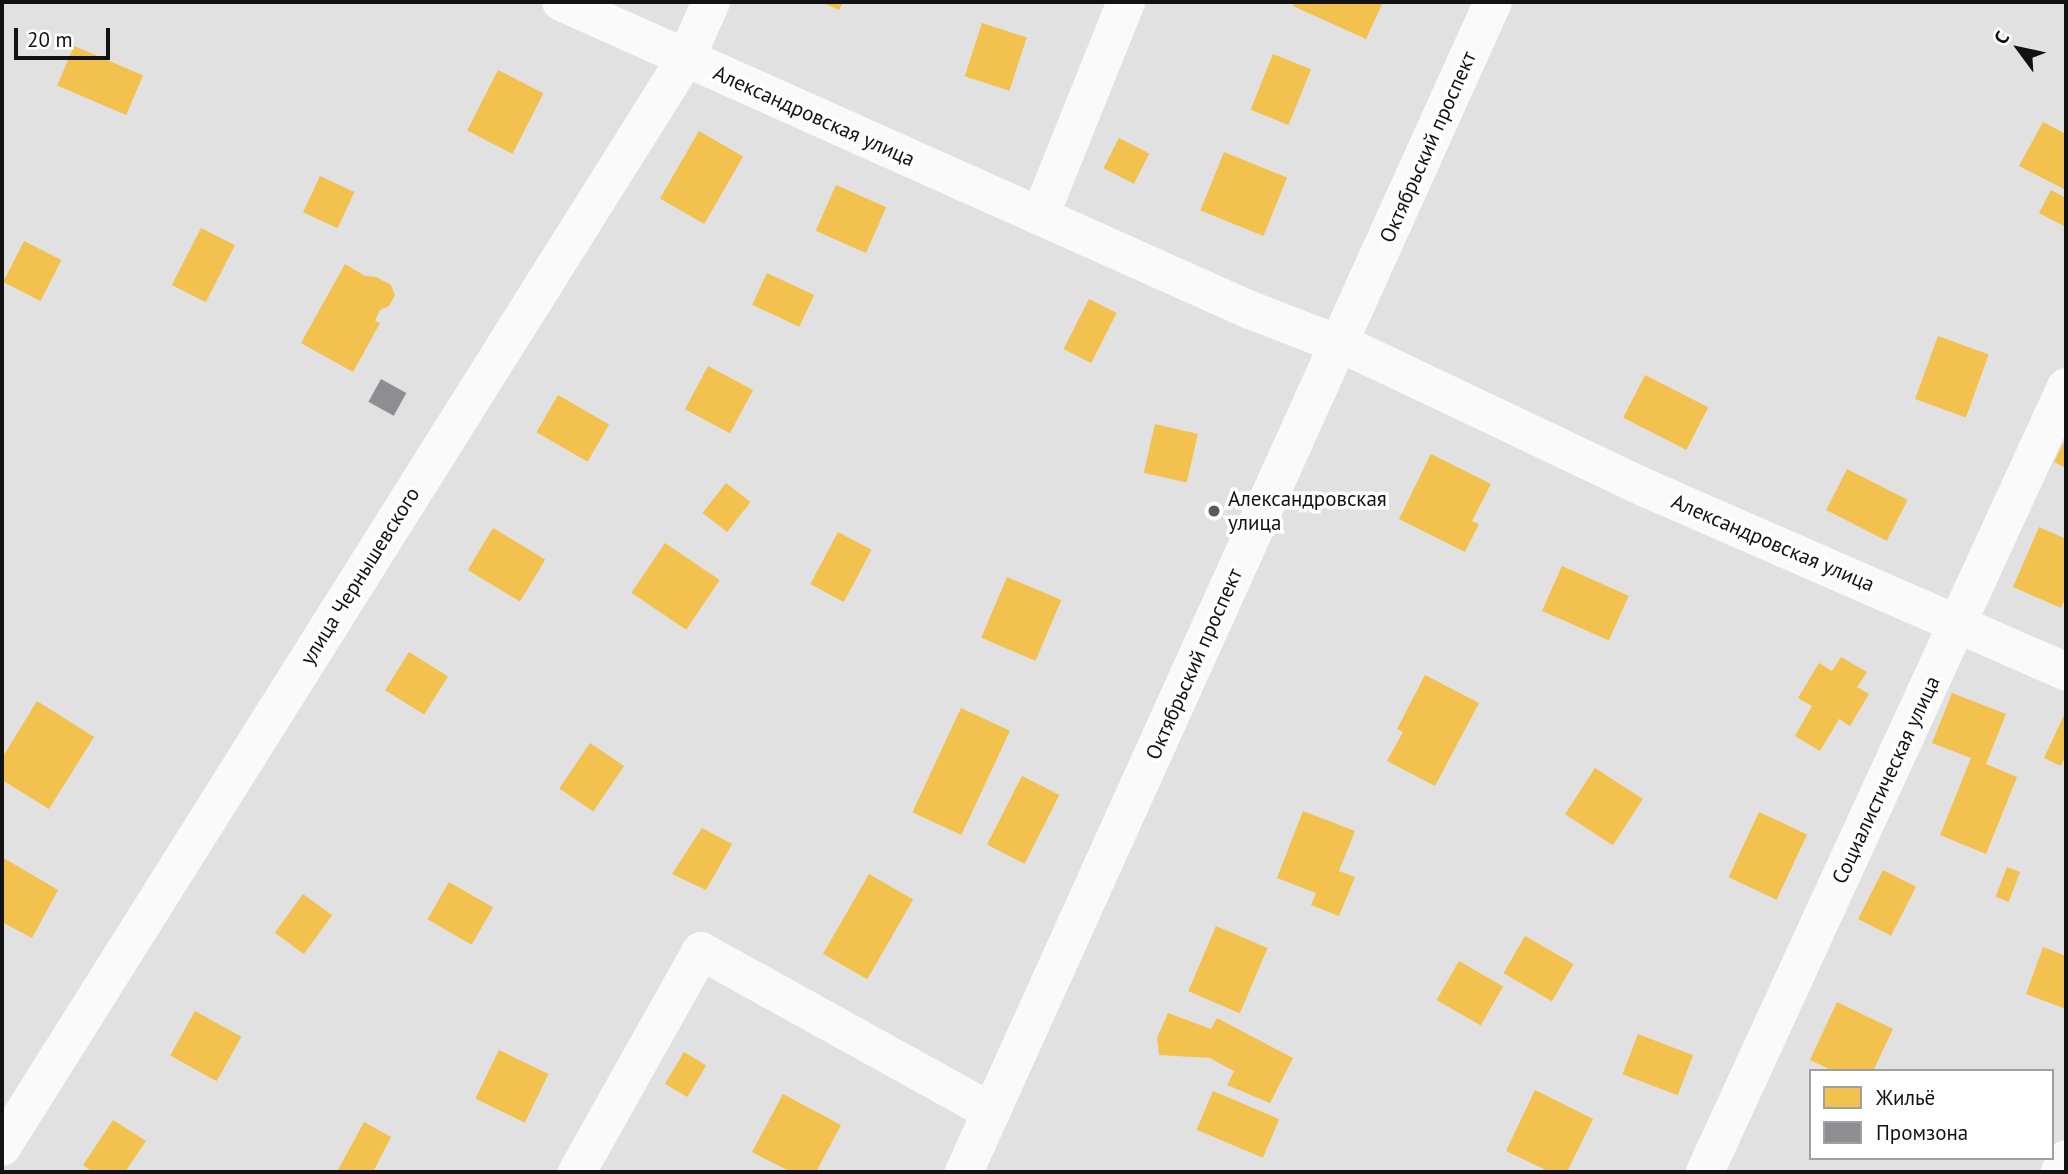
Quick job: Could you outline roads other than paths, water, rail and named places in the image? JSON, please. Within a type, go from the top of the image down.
[{"type":"street","name":"Александровская улица","points":[[561,2],[1250,310],[1339,344],[1648,489],[2066,672]]},
{"type":"street","name":"улица Чернышевского","points":[[2,1147],[686,58],[711,2]]},
{"type":"street","points":[[1040,216],[1126,2]]},
{"type":"street","name":"Октябрьский проспект","points":[[964,1172],[1493,2]]},
{"type":"street","name":"Социалистическая улица","points":[[1705,1172],[2066,387]]},
{"type":"street","points":[[577,1172],[701,951],[991,1112]]},
{"type":"street","points":[[2060,1172],[2066,1158]]},
{"type":"place","name":"Александровская улица","points":[[1214,511]]}]
